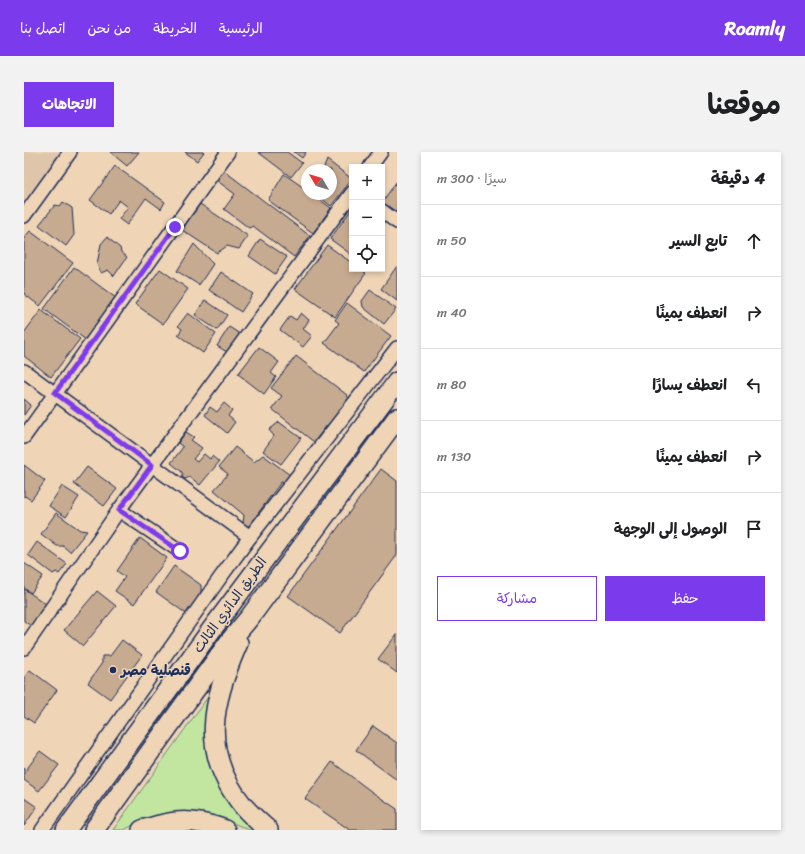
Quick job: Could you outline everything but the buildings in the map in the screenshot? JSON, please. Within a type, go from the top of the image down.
[{"type":"highway","name":"الطريق الدائري الثالث","points":[[66,830],[217,623],[397,382]]},
{"type":"highway","name":"الطريق الدائري الثالث","points":[[94,830],[230,641],[250,617],[397,418]]},
{"type":"highway","points":[[250,617],[222,681],[215,711],[214,743],[221,768],[227,782],[244,807],[268,830]]},
{"type":"highway","points":[[142,830],[176,822],[193,822],[217,826],[225,830]]},
{"type":"street","points":[[24,216],[70,152]]},
{"type":"street","points":[[24,437],[228,152]]},
{"type":"street","points":[[372,164],[381,152]]},
{"type":"street","points":[[24,648],[119,510],[349,197]]},
{"type":"street","points":[[385,213],[397,222]]},
{"type":"street","points":[[42,830],[250,537],[397,348]]},
{"type":"street","points":[[24,371],[250,537]]},
{"type":"street","points":[[119,510],[180,551]]},
{"type":"shaded area","points":[[24,152],[70,152],[24,215]]},
{"type":"green space","points":[[215,687],[209,728],[257,830],[249,830],[220,817],[177,813],[143,820],[124,830],[113,830]]},
{"type":"place","name":"قنصلية مصر","points":[[113,670]]},
{"type":"route","points":[[175,227],[55,393],[152,465],[119,510],[180,551]]}]
